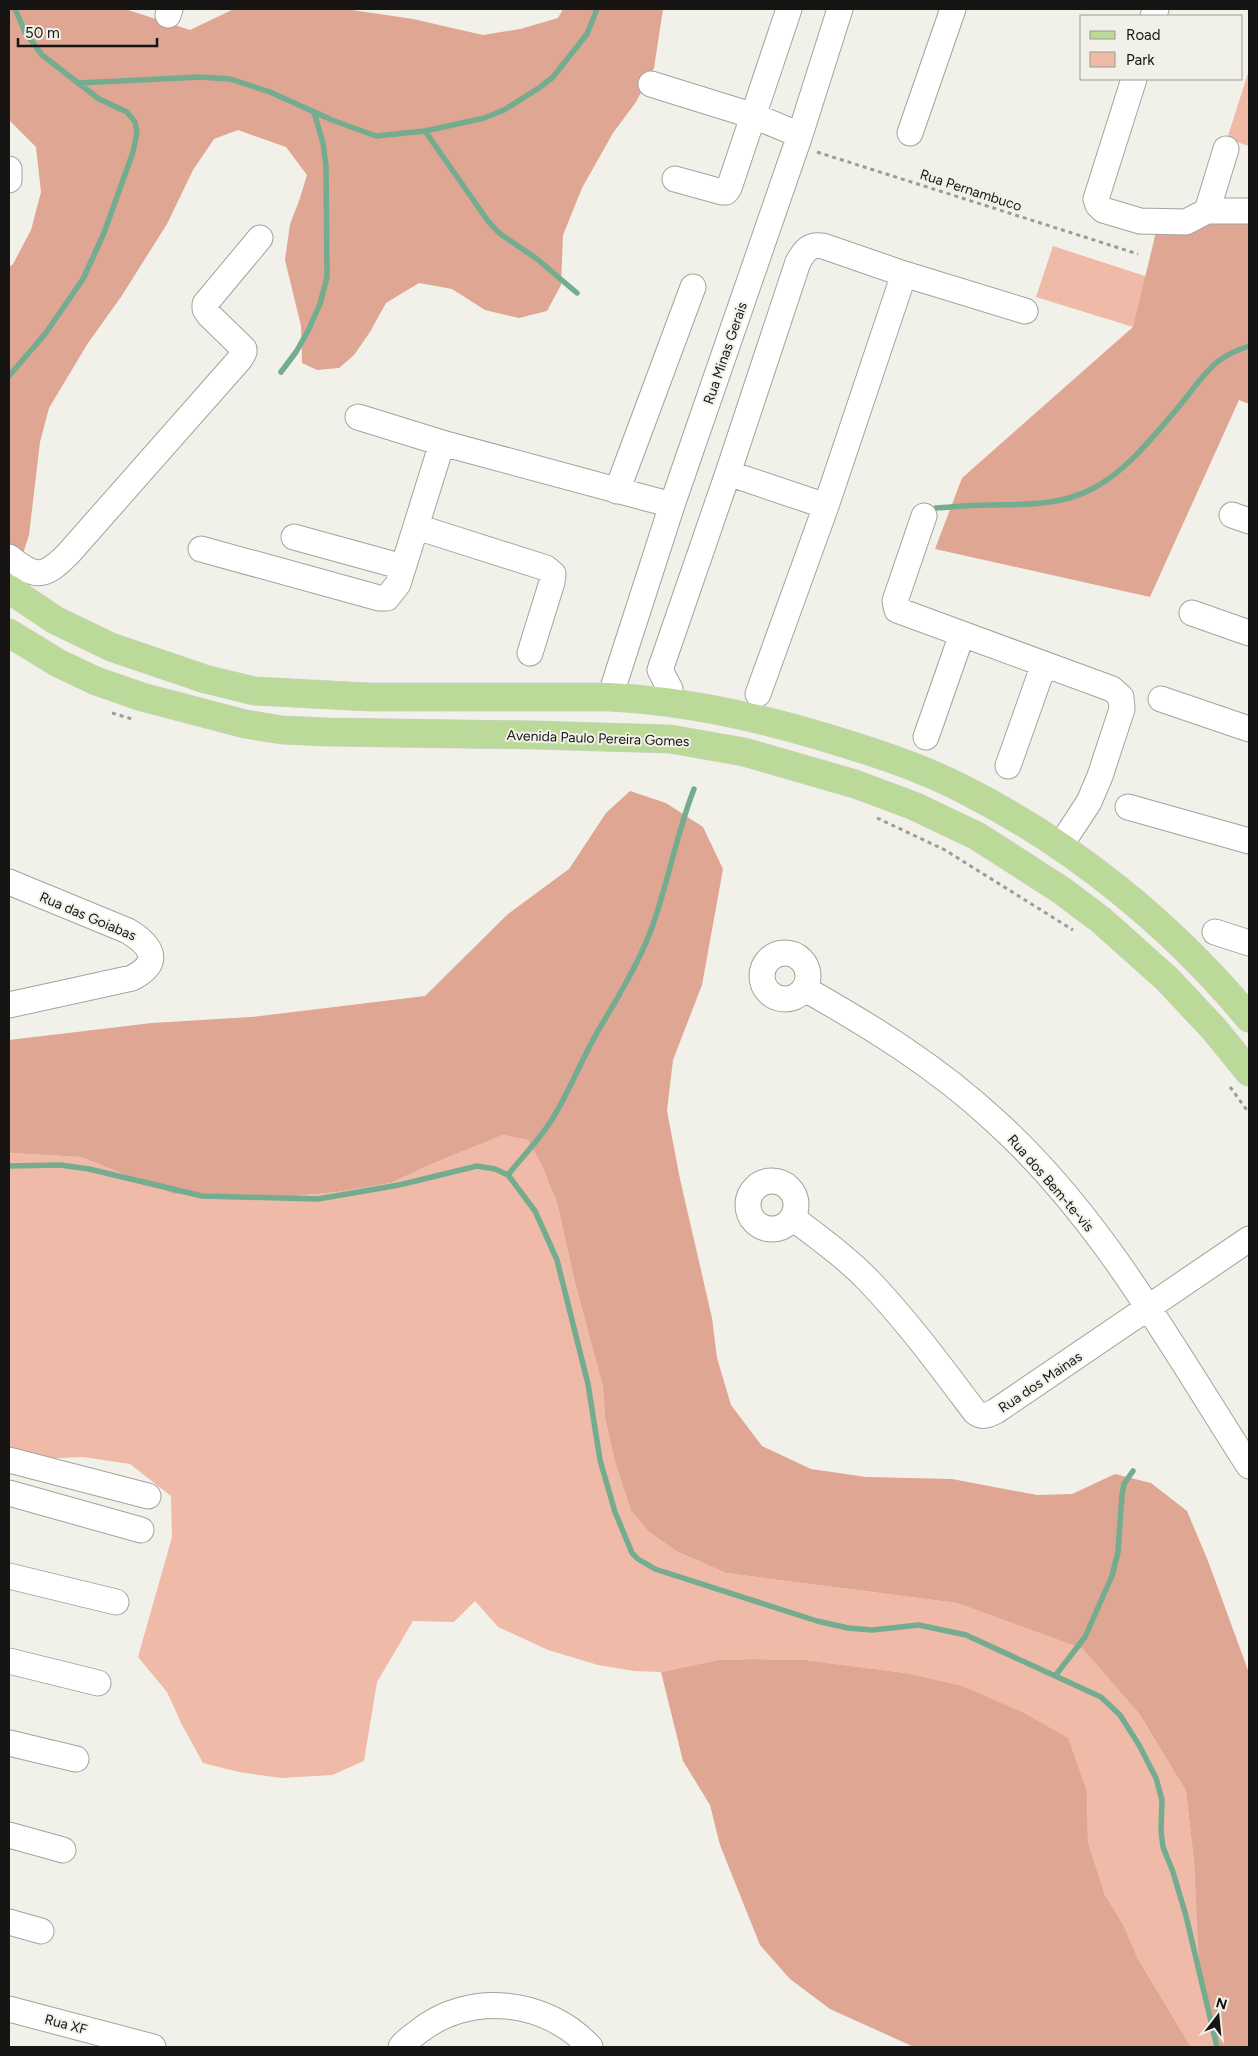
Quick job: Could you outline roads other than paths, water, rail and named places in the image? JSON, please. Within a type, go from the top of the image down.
[{"type":"main road","points":[[9,589],[55,620],[111,647],[204,678],[254,691],[370,697],[610,697],[668,701],[753,717],[896,760],[962,788],[1031,828],[1108,882],[1166,930],[1249,1018]]},
{"type":"main road","name":"Avenida Paulo Pereira Gomes","points":[[9,633],[76,672],[117,689],[222,719],[262,727],[328,732],[670,739],[744,752],[855,784],[914,806],[977,836],[1060,890],[1108,926],[1167,979],[1214,1029],[1238,1077]]},
{"type":"street","points":[[675,179],[726,192],[729,188],[789,9]]},
{"type":"street","name":"Rua Minas Gerais","points":[[610,697],[672,505],[798,140],[840,9]]},
{"type":"street","points":[[910,133],[953,9]]},
{"type":"street","points":[[1134,80],[1096,199],[1098,205],[1103,210],[1140,221],[1186,222],[1207,211],[1249,211]]},
{"type":"street","points":[[651,84],[754,116],[798,140]]},
{"type":"street","points":[[1207,211],[1226,149]]},
{"type":"street","points":[[9,169],[9,180]]},
{"type":"street","points":[[9,557],[19,566],[33,572],[44,574],[54,568],[242,356],[244,349],[209,315],[205,310],[205,304],[260,238]]},
{"type":"street","points":[[668,701],[670,689],[660,670],[795,271],[804,250],[815,244],[823,246],[904,274],[1025,311]]},
{"type":"street","points":[[758,694],[826,506],[904,274]]},
{"type":"street","points":[[617,492],[693,287]]},
{"type":"street","points":[[358,417],[442,443],[617,492],[672,505]]},
{"type":"street","points":[[201,549],[379,598],[388,598],[398,584],[442,443]]},
{"type":"street","points":[[728,473],[826,506]]},
{"type":"street","points":[[924,516],[895,601],[897,610],[1112,689],[1121,697],[1123,702],[1122,709],[1106,760],[1089,802],[1058,846]]},
{"type":"street","points":[[417,527],[546,568],[553,574],[530,653]]},
{"type":"street","points":[[294,537],[403,567]]},
{"type":"street","points":[[1192,613],[1249,633]]},
{"type":"street","points":[[926,737],[962,634]]},
{"type":"street","points":[[1008,766],[1044,664]]},
{"type":"street","points":[[1162,699],[1249,729]]},
{"type":"street","points":[[1128,807],[1249,841]]},
{"type":"street","name":"Rua das Goiabas","points":[[9,882],[128,931],[143,940],[149,948],[151,958],[148,965],[132,978],[115,983],[43,996],[9,1005]]},
{"type":"street","points":[[1214,932],[1249,943]]},
{"type":"street","name":"Rua dos Bem-te-vis","points":[[805,989],[886,1037],[946,1078],[995,1120],[1037,1162],[1082,1214],[1148,1309],[1249,1466]]},
{"type":"street","name":"Rua dos Mainas","points":[[793,1218],[842,1256],[868,1280],[913,1329],[979,1415],[984,1416],[996,1411],[1249,1239]]},
{"type":"street","points":[[9,1460],[148,1496]]},
{"type":"street","points":[[9,1493],[141,1530]]},
{"type":"street","points":[[9,1576],[116,1602]]},
{"type":"street","points":[[9,1661],[98,1683]]},
{"type":"street","points":[[9,1742],[76,1759]]},
{"type":"street","points":[[9,1835],[63,1850]]},
{"type":"street","points":[[9,1922],[41,1931]]},
{"type":"street","points":[[400,2047],[430,2023],[462,2009],[496,2005],[530,2010],[562,2024],[590,2047]]},
{"type":"street","name":"Rua XF","points":[[9,2009],[153,2047]]},
{"type":"waterway","points":[[9,376],[45,334],[83,279],[104,233],[133,152],[137,133],[135,122],[127,112],[99,99],[42,55],[25,32],[15,9]]},
{"type":"waterway","points":[[78,83],[200,77],[230,79],[270,92],[332,120],[376,136],[425,131],[484,118],[504,110],[539,88],[553,77],[587,34],[597,9]]},
{"type":"waterway","points":[[281,372],[296,352],[308,331],[320,304],[327,277],[326,166],[323,143],[314,112]]},
{"type":"waterway","points":[[425,131],[488,221],[499,233],[537,259],[577,293]]},
{"type":"waterway","points":[[936,508],[1041,503],[1067,499],[1094,488],[1106,481],[1138,453],[1216,363],[1231,353],[1249,346]]},
{"type":"waterway","points":[[508,1175],[551,1121],[640,955],[657,913],[694,789]]},
{"type":"waterway","points":[[9,1166],[60,1165],[89,1169],[202,1196],[318,1199],[399,1185],[477,1166],[495,1169],[508,1175],[535,1211],[557,1260],[588,1384],[600,1460],[615,1512],[632,1553],[655,1569],[817,1621],[848,1628],[872,1630],[919,1625],[966,1635],[1101,1697],[1120,1715],[1139,1745],[1156,1778],[1162,1800],[1161,1831],[1163,1847],[1173,1872],[1186,1916],[1217,2047]]},
{"type":"waterway","points":[[1055,1676],[1085,1637],[1112,1576],[1118,1552],[1124,1484],[1133,1471]]}]
